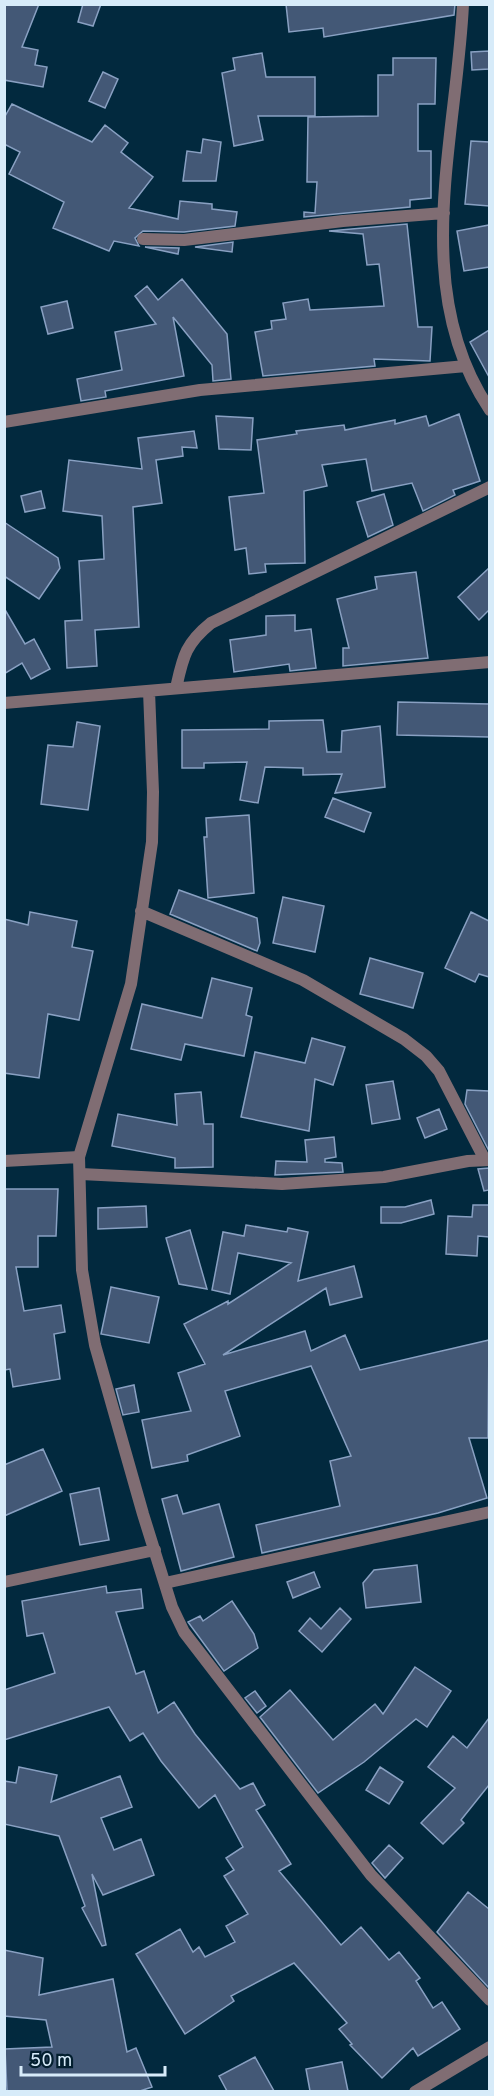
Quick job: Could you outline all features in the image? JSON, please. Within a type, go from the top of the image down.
[{"type":"street","points":[[463,4],[444,213],[448,302],[466,366],[476,390],[489,410]]},
{"type":"street","points":[[143,239],[184,240],[444,213]]},
{"type":"street","points":[[4,422],[200,390],[466,366]]},
{"type":"street","points":[[176,688],[184,652],[193,637],[211,623],[489,488]]},
{"type":"street","points":[[4,704],[489,662]]},
{"type":"street","points":[[149,691],[153,792],[152,842],[131,984],[79,1157],[84,1294],[95,1345],[165,1583],[184,1632],[371,1875],[408,1917],[489,2000]]},
{"type":"street","points":[[81,1174],[282,1184],[384,1177],[487,1160],[439,1071],[426,1056],[404,1039],[303,980],[141,911]]},
{"type":"street","points":[[4,1161],[79,1157]]},
{"type":"street","points":[[165,1583],[489,1512]]},
{"type":"street","points":[[4,1582],[155,1550]]},
{"type":"street","points":[[415,2091],[489,2047]]},
{"type":"building","points":[[4,4],[39,4],[22,47],[38,50],[35,65],[47,67],[43,87],[4,80]]},
{"type":"building","points":[[83,4],[101,4],[93,26],[78,22]]},
{"type":"building","points":[[286,4],[455,4],[454,15],[324,37],[323,28],[289,32]]},
{"type":"building","points":[[489,51],[489,69],[472,70],[471,52]]},
{"type":"building","points":[[262,53],[266,77],[315,77],[315,116],[258,116],[263,140],[234,146],[222,73],[235,70],[233,58]]},
{"type":"building","points":[[393,58],[436,58],[435,104],[418,104],[418,151],[431,151],[431,198],[410,200],[410,207],[304,217],[304,212],[315,213],[317,182],[307,182],[308,117],[378,116],[378,75],[393,75]]},
{"type":"building","points":[[103,72],[118,79],[105,108],[89,101]]},
{"type":"building","points":[[12,104],[92,142],[105,125],[128,143],[121,152],[153,177],[129,208],[178,219],[180,201],[212,204],[212,209],[237,212],[235,226],[184,232],[143,231],[135,238],[139,246],[114,241],[109,251],[53,228],[64,202],[9,174],[20,152],[4,144],[4,118]]},
{"type":"building","points":[[203,139],[221,142],[216,181],[183,181],[187,151],[201,153]]},
{"type":"building","points":[[471,141],[489,142],[489,206],[465,204]]},
{"type":"building","points":[[407,224],[418,327],[432,327],[430,361],[374,359],[375,366],[263,376],[255,332],[272,329],[271,321],[286,319],[283,303],[308,299],[310,310],[384,306],[379,264],[367,265],[363,234],[329,231]]},
{"type":"building","points":[[489,225],[489,267],[464,271],[457,231]]},
{"type":"building","points":[[233,242],[232,252],[195,247]]},
{"type":"building","points":[[145,247],[179,248],[178,254]]},
{"type":"building","points":[[182,279],[227,334],[231,379],[213,381],[212,365],[173,317],[184,376],[105,391],[106,397],[81,401],[77,379],[122,370],[115,332],[156,324],[135,296],[147,286],[158,300]]},
{"type":"building","points":[[67,301],[73,328],[48,334],[41,307]]},
{"type":"building","points":[[489,330],[489,377],[470,342]]},
{"type":"building","points":[[459,414],[480,481],[453,490],[455,495],[423,511],[412,483],[372,491],[366,459],[322,465],[327,486],[304,491],[305,563],[265,564],[266,572],[249,574],[246,548],[235,550],[229,497],[264,493],[257,440],[297,434],[296,431],[344,425],[345,430],[395,420],[395,424],[426,416],[429,426]]},
{"type":"building","points":[[216,416],[253,418],[251,450],[219,449]]},
{"type":"building","points":[[194,431],[197,448],[182,447],[183,456],[156,460],[162,503],[133,507],[139,627],[95,630],[97,666],[67,668],[65,621],[82,620],[79,561],[104,559],[102,516],[63,511],[69,460],[142,469],[138,438]]},
{"type":"building","points":[[41,491],[45,508],[25,512],[21,496]]},
{"type":"building","points":[[384,494],[393,525],[368,537],[357,502]]},
{"type":"building","points":[[4,522],[58,558],[60,568],[39,599],[4,576]]},
{"type":"building","points":[[489,568],[489,610],[479,620],[458,597]]},
{"type":"building","points":[[416,572],[428,658],[343,666],[343,648],[349,648],[337,599],[377,589],[375,577]]},
{"type":"building","points":[[4,608],[25,644],[34,639],[50,669],[31,679],[22,663],[4,674]]},
{"type":"building","points":[[295,615],[295,631],[311,629],[316,668],[290,671],[289,664],[234,672],[230,640],[266,635],[266,616]]},
{"type":"building","points":[[398,702],[489,704],[489,737],[397,735]]},
{"type":"building","points":[[323,720],[327,752],[341,752],[342,731],[380,726],[385,787],[335,793],[342,774],[303,775],[303,768],[265,767],[258,803],[240,800],[247,762],[204,763],[204,768],[182,768],[182,730],[269,729],[269,721]]},
{"type":"building","points":[[77,722],[100,726],[88,810],[41,804],[48,745],[73,747]]},
{"type":"building","points":[[333,798],[371,813],[364,832],[325,817]]},
{"type":"building","points":[[249,815],[254,893],[208,898],[204,837],[207,837],[206,818]]},
{"type":"building","points":[[179,890],[257,918],[260,943],[257,951],[170,914]]},
{"type":"building","points":[[283,897],[324,906],[315,952],[273,943]]},
{"type":"building","points":[[30,912],[77,921],[72,947],[93,951],[79,1020],[48,1014],[39,1078],[4,1073],[4,919],[28,925]]},
{"type":"building","points":[[471,912],[489,921],[489,977],[479,974],[475,982],[445,968]]},
{"type":"building","points":[[370,958],[423,973],[413,1008],[360,994]]},
{"type":"building","points":[[212,978],[252,988],[246,1015],[252,1017],[244,1056],[185,1044],[181,1060],[131,1049],[142,1004],[202,1018]]},
{"type":"building","points":[[312,1038],[345,1047],[333,1085],[315,1079],[309,1131],[241,1117],[255,1052],[305,1063]]},
{"type":"building","points":[[393,1081],[400,1119],[372,1124],[366,1085]]},
{"type":"building","points":[[467,1090],[489,1091],[489,1151],[465,1104]]},
{"type":"building","points":[[201,1092],[204,1124],[213,1124],[213,1167],[175,1168],[175,1158],[112,1146],[118,1114],[177,1125],[175,1094]]},
{"type":"building","points":[[439,1109],[447,1129],[425,1138],[417,1118]]},
{"type":"building","points":[[334,1137],[336,1157],[325,1159],[325,1162],[342,1163],[343,1172],[275,1175],[276,1161],[307,1162],[305,1140]]},
{"type":"building","points":[[489,1168],[489,1190],[484,1191],[478,1169]]},
{"type":"building","points":[[4,1189],[58,1189],[56,1236],[38,1236],[38,1267],[16,1267],[24,1311],[61,1305],[65,1332],[54,1334],[60,1379],[13,1387],[10,1369],[4,1370]]},
{"type":"building","points":[[431,1200],[434,1214],[401,1223],[381,1223],[381,1207],[405,1207]]},
{"type":"building","points":[[473,1205],[489,1205],[489,1237],[478,1236],[477,1256],[446,1254],[448,1216],[472,1217]]},
{"type":"building","points":[[146,1206],[147,1227],[98,1229],[98,1208]]},
{"type":"building","points":[[246,1225],[287,1232],[288,1228],[308,1232],[298,1281],[354,1266],[362,1297],[330,1305],[326,1288],[223,1355],[305,1331],[311,1351],[345,1335],[360,1370],[489,1340],[488,1438],[469,1438],[487,1498],[438,1513],[262,1553],[256,1525],[340,1506],[330,1461],[351,1456],[311,1366],[225,1391],[240,1436],[187,1455],[188,1461],[152,1468],[142,1420],[191,1411],[178,1373],[205,1364],[184,1324],[228,1301],[228,1304],[291,1263],[238,1253],[230,1294],[212,1290],[223,1232],[244,1236]]},
{"type":"building","points":[[190,1230],[207,1289],[179,1284],[166,1238]]},
{"type":"building","points":[[111,1287],[159,1297],[149,1343],[101,1334]]},
{"type":"building","points":[[134,1385],[139,1412],[123,1415],[116,1389]]},
{"type":"building","points":[[43,1449],[62,1491],[4,1516],[4,1465]]},
{"type":"building","points":[[99,1488],[109,1540],[80,1545],[70,1494]]},
{"type":"building","points":[[177,1495],[183,1514],[219,1504],[234,1557],[181,1571],[162,1499]]},
{"type":"building","points":[[417,1565],[421,1602],[366,1608],[363,1583],[374,1570]]},
{"type":"building","points":[[314,1572],[320,1587],[293,1598],[287,1582]]},
{"type":"building","points":[[106,1586],[107,1593],[141,1589],[143,1608],[116,1612],[136,1674],[144,1671],[158,1713],[174,1702],[195,1734],[240,1789],[253,1783],[265,1805],[256,1810],[291,1864],[279,1871],[341,1945],[361,1927],[389,1960],[399,1952],[420,1978],[416,1981],[433,2008],[442,2002],[460,2029],[418,2056],[413,2048],[382,2078],[350,2045],[352,2044],[339,2029],[347,2023],[294,1963],[231,1996],[234,2001],[185,2034],[136,1954],[180,1929],[193,1952],[199,1947],[205,1957],[235,1942],[226,1926],[248,1914],[224,1876],[234,1870],[226,1858],[243,1847],[215,1795],[199,1808],[161,1761],[143,1733],[130,1741],[109,1707],[4,1740],[4,1690],[55,1673],[43,1633],[27,1636],[22,1601]]},
{"type":"building","points":[[232,1601],[254,1634],[258,1648],[224,1671],[188,1622],[200,1616],[203,1621]]},
{"type":"building","points":[[340,1608],[351,1619],[322,1652],[299,1631],[310,1618],[321,1629]]},
{"type":"building","points":[[415,1667],[451,1691],[427,1727],[416,1719],[364,1762],[318,1793],[260,1717],[290,1690],[333,1740],[375,1704],[383,1714]]},
{"type":"building","points":[[255,1691],[266,1706],[257,1713],[245,1698]]},
{"type":"building","points":[[489,1718],[489,1785],[461,1820],[464,1823],[443,1844],[421,1823],[455,1788],[428,1767],[453,1736],[467,1748]]},
{"type":"building","points":[[19,1767],[57,1775],[51,1802],[120,1776],[132,1807],[101,1818],[114,1850],[141,1839],[154,1875],[103,1895],[92,1874],[106,1945],[102,1946],[82,1908],[85,1906],[59,1836],[4,1824],[4,1781],[16,1783]]},
{"type":"building","points":[[380,1767],[403,1782],[389,1804],[366,1790]]},
{"type":"building","points":[[389,1845],[403,1858],[385,1878],[372,1863]]},
{"type":"building","points":[[468,1892],[489,1909],[489,1988],[437,1932]]},
{"type":"building","points":[[4,1950],[43,1958],[39,1995],[113,1979],[127,2052],[136,2048],[152,2087],[140,2091],[7,2091],[5,2049],[52,2047],[46,2020],[4,2016]]},
{"type":"building","points":[[255,2057],[274,2091],[227,2091],[219,2076]]},
{"type":"building","points":[[342,2062],[348,2091],[310,2091],[306,2069]]}]
